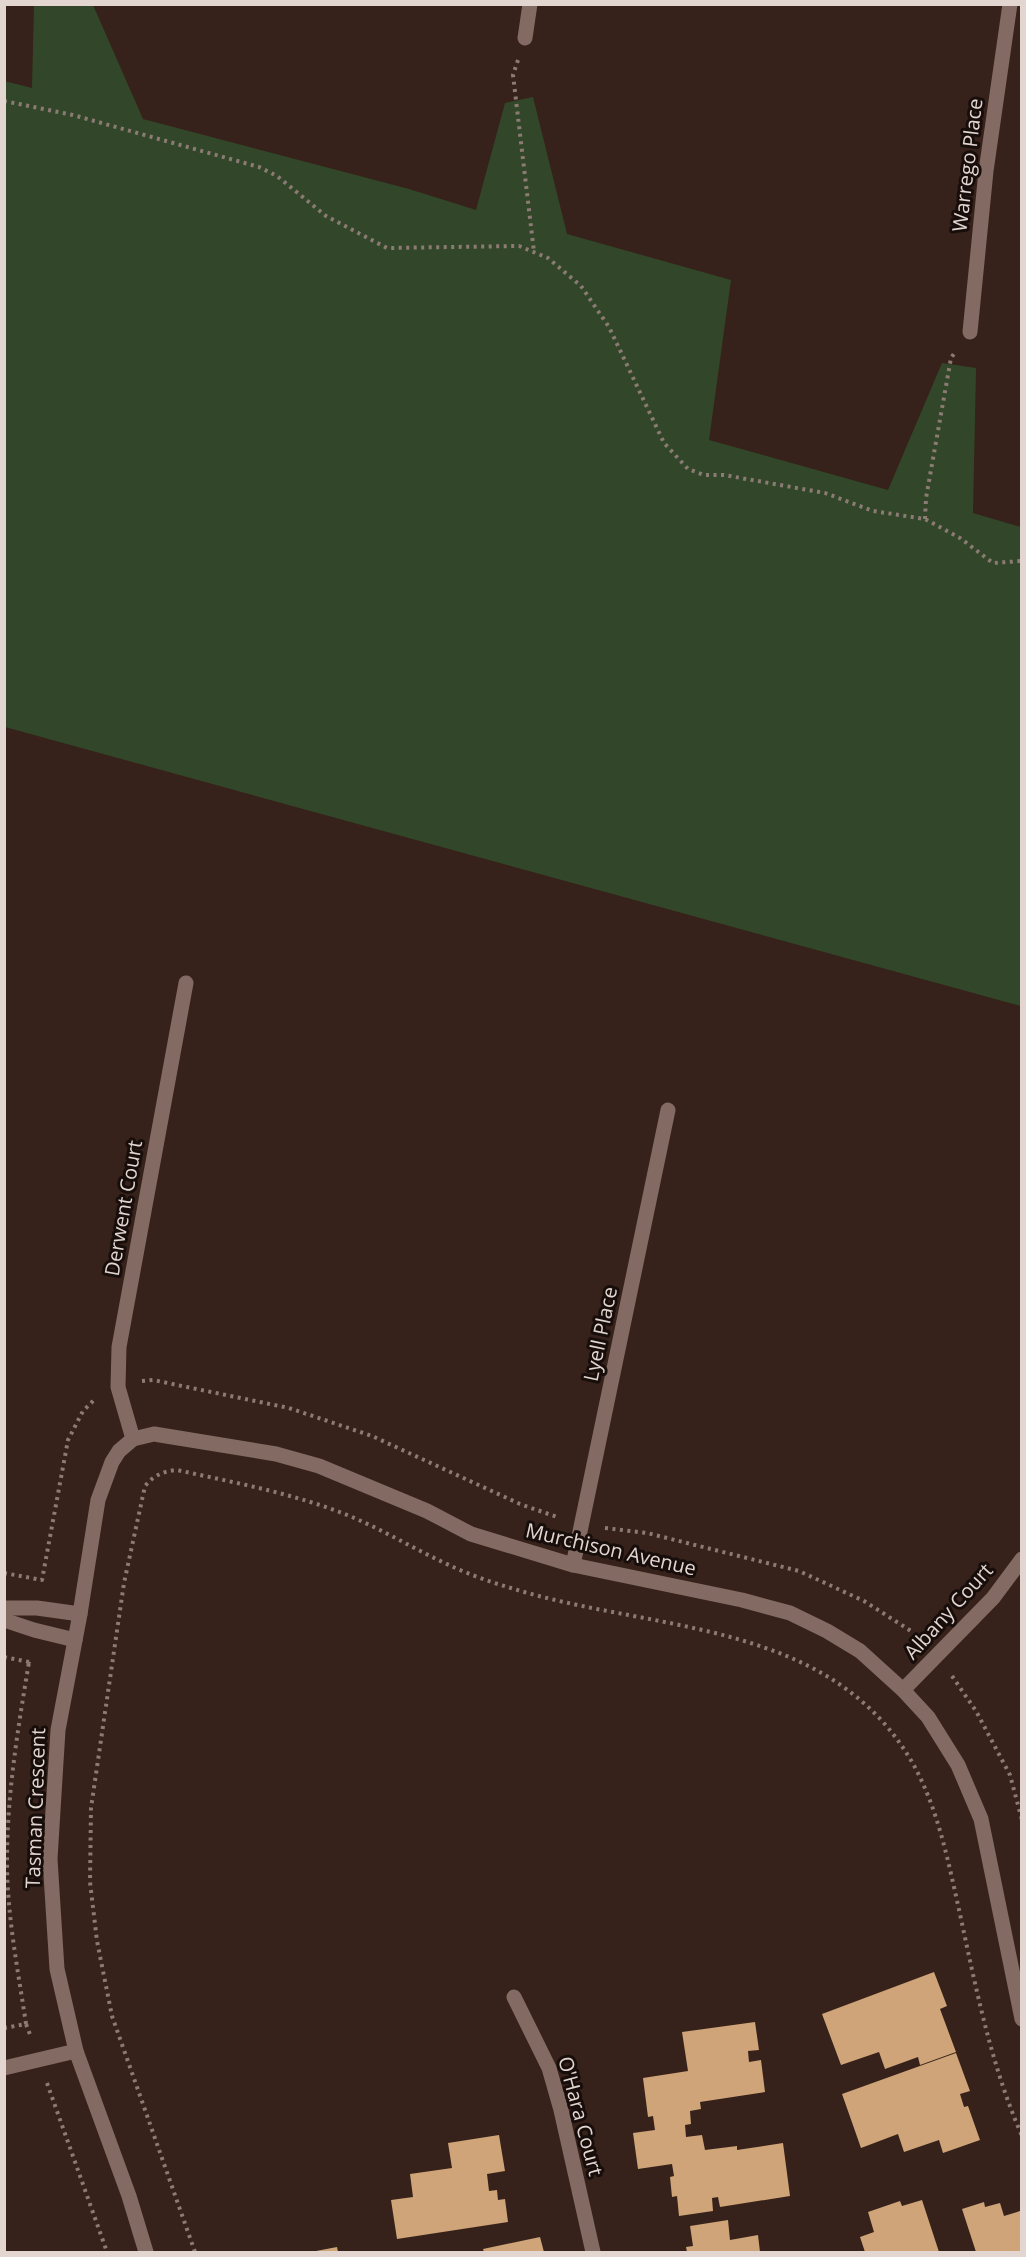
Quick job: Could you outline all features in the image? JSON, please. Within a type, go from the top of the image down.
[{"type":"street","points":[[525,38],[530,4]]},
{"type":"street","name":"Warrego Place","points":[[970,332],[986,171],[1010,4]]},
{"type":"street","name":"Derwent Court","points":[[133,1439],[118,1387],[119,1347],[186,983]]},
{"type":"street","name":"Lyell Place","points":[[573,1565],[668,1110]]},
{"type":"street","name":"Murchison Avenue","points":[[133,1439],[154,1434],[276,1454],[320,1466],[427,1511],[471,1534],[573,1565],[742,1600],[790,1613],[827,1630],[860,1651],[903,1690],[928,1717],[958,1765],[981,1819],[1022,2019]]},
{"type":"street","points":[[4,1608],[37,1608],[80,1614],[98,1500],[112,1462],[119,1451],[133,1439]]},
{"type":"street","name":"Albany Court","points":[[903,1690],[993,1598],[1022,1559]]},
{"type":"street","name":"Tasman Crescent","points":[[80,1614],[58,1730],[50,1858],[57,1969],[76,2051],[129,2196],[146,2253]]},
{"type":"street","points":[[4,1620],[75,1640]]},
{"type":"street","name":"O'Hara Court","points":[[514,1997],[549,2068],[561,2110],[593,2253]]},
{"type":"street","points":[[4,2068],[76,2051]]},
{"type":"path","points":[[525,38],[513,75],[534,252]]},
{"type":"path","points":[[4,101],[74,116],[260,167],[277,176],[326,216],[387,248],[519,246],[548,258],[581,286],[609,327],[664,443],[688,469],[704,475],[724,475],[825,493],[873,511],[925,519],[960,538],[993,563],[1022,561]]},
{"type":"path","points":[[925,519],[926,498],[951,358],[970,332]]},
{"type":"path","points":[[195,2253],[112,2016],[97,1941],[90,1882],[91,1808],[124,1582],[145,1486],[165,1471],[186,1472],[287,1495],[351,1516],[451,1566],[512,1588],[753,1643],[799,1659],[857,1696],[888,1728],[911,1761],[930,1799],[945,1846],[990,2044],[1007,2103],[1022,2136]]},
{"type":"path","points":[[28,1662],[10,1783],[7,1863],[14,1945],[26,2024],[107,2253]]},
{"type":"path","points":[[4,2028],[26,2024]]},
{"type":"green space","points":[[34,5],[93,5],[143,119],[409,189],[476,210],[505,103],[533,97],[567,234],[731,280],[709,440],[888,490],[942,363],[976,368],[973,513],[1021,527],[1021,1006],[5,727],[4,81],[32,88]]},
{"type":"building","points":[[934,1972],[947,2006],[940,2009],[956,2052],[920,2065],[918,2057],[885,2069],[879,2052],[841,2065],[822,2014]]},
{"type":"building","points":[[755,2022],[759,2050],[748,2051],[749,2062],[761,2060],[765,2092],[700,2102],[701,2109],[690,2111],[691,2124],[685,2125],[686,2137],[702,2135],[705,2150],[737,2146],[737,2150],[783,2143],[790,2196],[720,2207],[718,2197],[712,2198],[713,2211],[679,2216],[677,2196],[672,2197],[670,2177],[674,2176],[672,2164],[638,2169],[633,2133],[655,2130],[653,2116],[648,2117],[643,2078],[688,2071],[682,2032]]},
{"type":"building","points":[[956,2053],[970,2091],[960,2094],[964,2107],[968,2106],[980,2140],[943,2153],[939,2140],[904,2152],[898,2134],[861,2148],[842,2094]]},
{"type":"building","points":[[499,2135],[505,2171],[487,2174],[489,2191],[497,2190],[498,2200],[505,2199],[508,2222],[397,2239],[391,2200],[413,2197],[410,2174],[452,2168],[448,2143]]},
{"type":"building","points":[[922,2200],[939,2252],[865,2252],[860,2237],[874,2232],[868,2212],[900,2201],[902,2206]]},
{"type":"building","points":[[984,2202],[985,2207],[1000,2203],[1004,2216],[1020,2211],[1022,2252],[976,2252],[962,2209]]},
{"type":"building","points":[[728,2220],[730,2240],[758,2235],[760,2252],[687,2252],[686,2247],[693,2246],[690,2226]]},
{"type":"building","points":[[540,2237],[544,2252],[484,2252],[483,2249]]},
{"type":"building","points":[[337,2247],[338,2252],[316,2251]]}]
